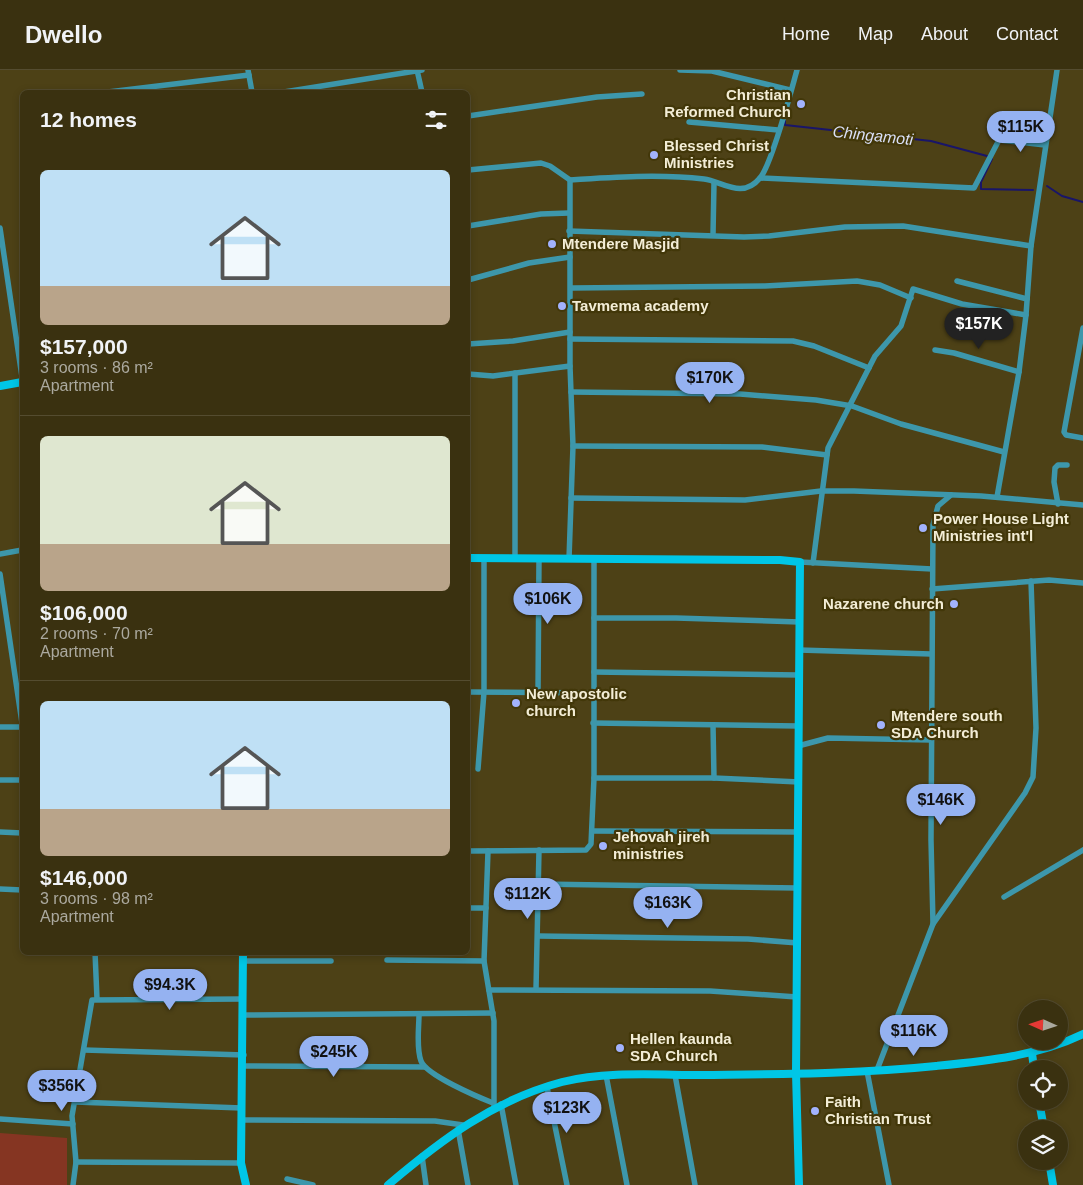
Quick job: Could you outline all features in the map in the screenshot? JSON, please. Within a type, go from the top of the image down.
[{"type":"main road","points":[[0,386],[20,382]]},
{"type":"main road","points":[[470,558],[780,560],[800,562],[796,1073],[799,1185]]},
{"type":"main road","points":[[243,957],[244,1055],[241,1163],[246,1185]]},
{"type":"main road","points":[[388,1185],[422,1156],[461,1127],[496,1105],[547,1087],[606,1076],[867,1071],[944,1065],[1032,1053],[1064,1044],[1083,1034]]},
{"type":"main road","points":[[1032,1053],[1033,1060]]},
{"type":"main road","points":[[1050,1170],[1053,1185]]},
{"type":"street","points":[[296,90],[419,70],[422,90]]},
{"type":"street","points":[[680,70],[712,72],[790,90]]},
{"type":"street","points":[[470,170],[541,163],[550,166],[570,180],[704,179],[732,188],[742,188],[751,185],[760,178],[797,70]]},
{"type":"street","points":[[997,497],[1018,372],[1026,315],[1031,246],[1057,70]]},
{"type":"street","points":[[122,90],[248,72],[252,90]]},
{"type":"street","points":[[470,116],[588,98],[642,94]]},
{"type":"street","points":[[689,122],[778,130]]},
{"type":"street","points":[[760,178],[974,188],[999,140],[1045,145]]},
{"type":"street","points":[[570,180],[569,231],[572,288],[570,336],[572,446],[570,559]]},
{"type":"street","points":[[713,236],[714,183]]},
{"type":"street","points":[[470,226],[541,214],[569,212]]},
{"type":"street","points":[[569,231],[769,236],[845,228],[902,226],[1031,246]]},
{"type":"street","points":[[0,228],[20,363]]},
{"type":"street","points":[[470,279],[529,263],[570,257]]},
{"type":"street","points":[[572,288],[766,286],[857,281],[880,285],[911,298]]},
{"type":"street","points":[[957,281],[1027,299]]},
{"type":"street","points":[[813,562],[827,455],[881,347],[901,326],[913,288],[962,304],[1026,315]]},
{"type":"street","points":[[1083,328],[1064,432],[1066,435],[1083,438]]},
{"type":"street","points":[[470,344],[570,336],[793,342],[814,346],[869,368]]},
{"type":"street","points":[[935,350],[960,354],[1018,372]]},
{"type":"street","points":[[470,374],[486,377],[570,366]]},
{"type":"street","points":[[515,373],[515,559]]},
{"type":"street","points":[[571,392],[740,394],[816,400],[852,406],[901,424],[1004,452]]},
{"type":"street","points":[[572,446],[762,448],[827,455]]},
{"type":"street","points":[[1058,504],[1054,482],[1055,468],[1058,465],[1067,466]]},
{"type":"street","points":[[571,498],[745,500],[821,490],[997,497],[1083,506]]},
{"type":"street","points":[[933,924],[931,654],[933,524],[940,502],[951,495]]},
{"type":"street","points":[[0,554],[20,550]]},
{"type":"street","points":[[478,769],[484,692],[484,559]]},
{"type":"street","points":[[538,692],[539,559]]},
{"type":"street","points":[[470,851],[586,850],[591,844],[594,778],[594,560]]},
{"type":"street","points":[[800,562],[932,569]]},
{"type":"street","points":[[0,574],[20,709]]},
{"type":"street","points":[[932,589],[1032,581],[1083,582]]},
{"type":"street","points":[[877,1070],[933,924],[1025,793],[1033,777],[1036,728],[1032,581]]},
{"type":"street","points":[[594,618],[676,618],[799,622]]},
{"type":"street","points":[[799,650],[931,654]]},
{"type":"street","points":[[594,672],[799,675]]},
{"type":"street","points":[[470,692],[594,692]]},
{"type":"street","points":[[593,723],[799,726]]},
{"type":"street","points":[[713,725],[714,778]]},
{"type":"street","points":[[0,727],[20,727]]},
{"type":"street","points":[[798,746],[828,738],[931,740]]},
{"type":"street","points":[[594,778],[714,778],[799,782]]},
{"type":"street","points":[[0,780],[20,780]]},
{"type":"street","points":[[592,831],[798,832]]},
{"type":"street","points":[[0,832],[20,833]]},
{"type":"street","points":[[536,989],[539,850]]},
{"type":"street","points":[[488,851],[484,961],[493,1013],[496,1105],[516,1185]]},
{"type":"street","points":[[1004,897],[1081,851],[1083,859]]},
{"type":"street","points":[[539,884],[798,888]]},
{"type":"street","points":[[0,890],[20,890]]},
{"type":"street","points":[[470,908],[486,908]]},
{"type":"street","points":[[538,936],[748,939],[798,943]]},
{"type":"street","points":[[95,955],[97,999]]},
{"type":"street","points":[[243,957],[331,961]]},
{"type":"street","points":[[386,960],[484,961]]},
{"type":"street","points":[[489,990],[710,990],[797,997]]},
{"type":"street","points":[[73,1185],[76,1162],[73,1124],[75,1102],[92,1000],[243,999]]},
{"type":"street","points":[[243,1015],[493,1013]]},
{"type":"street","points":[[419,1014],[420,1057],[424,1067]]},
{"type":"street","points":[[84,1050],[244,1055]]},
{"type":"street","points":[[243,1066],[424,1067],[463,1090],[496,1105]]},
{"type":"street","points":[[867,1071],[889,1185]]},
{"type":"street","points":[[676,1075],[695,1185]]},
{"type":"street","points":[[606,1076],[627,1185]]},
{"type":"street","points":[[547,1087],[567,1185]]},
{"type":"street","points":[[75,1102],[242,1108]]},
{"type":"street","points":[[0,1118],[73,1124]]},
{"type":"street","points":[[242,1120],[435,1121],[461,1127],[468,1185]]},
{"type":"street","points":[[422,1156],[426,1185]]},
{"type":"street","points":[[76,1162],[241,1163]]},
{"type":"street","points":[[287,1179],[313,1185]]},
{"type":"shaded area","points":[[0,1133],[67,1138],[67,1185],[0,1185]]},
{"type":"waterway","name":"Chingamoti","points":[[785,121],[785,125],[931,141],[987,156]]},
{"type":"waterway","name":"Chingamoti","points":[[992,159],[981,182],[981,189],[1033,190]]},
{"type":"waterway","points":[[1047,186],[1062,196],[1083,202]]},
{"type":"place","name":"Christian Reformed Church","points":[[801,104]]},
{"type":"place","name":"Blessed Christ Ministries","points":[[654,155]]},
{"type":"place","name":"Mtendere Masjid","points":[[552,244]]},
{"type":"place","name":"Tavmema academy","points":[[562,306]]},
{"type":"place","name":"Power House Light Ministries int'l","points":[[923,528]]},
{"type":"place","name":"Nazarene church","points":[[954,604]]},
{"type":"place","name":"New apostolic church","points":[[516,703]]},
{"type":"place","name":"Mtendere south SDA Church","points":[[881,725]]},
{"type":"place","name":"Jehovah jireh ministries","points":[[603,846]]},
{"type":"place","name":"Hellen kaunda SDA Church","points":[[620,1048]]},
{"type":"place","name":"Faith Christian Trust","points":[[815,1111]]}]
